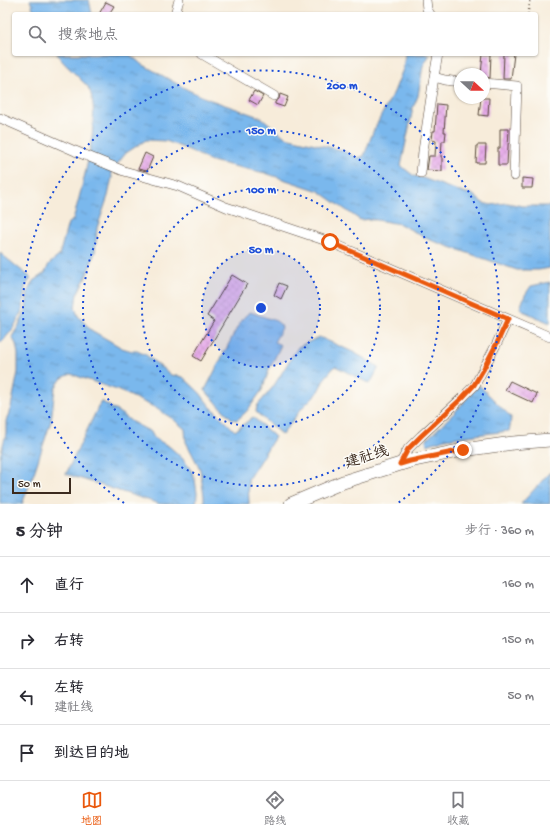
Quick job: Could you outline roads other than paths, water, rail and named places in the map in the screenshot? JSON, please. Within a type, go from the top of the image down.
[{"type":"main road","name":"建社线","points":[[291,504],[343,482],[410,461],[463,450],[513,443],[550,440]]},
{"type":"street","points":[[175,12],[179,0]]},
{"type":"street","points":[[426,0],[429,12]]},
{"type":"street","points":[[205,56],[274,96]]},
{"type":"street","points":[[421,173],[438,56]]},
{"type":"street","points":[[434,77],[454,81]]},
{"type":"street","points":[[490,84],[516,86],[514,176]]},
{"type":"street","points":[[0,118],[124,171],[178,186],[226,207],[330,242],[550,337]]},
{"type":"street","points":[[400,464],[408,449],[474,385],[497,343],[508,319]]},
{"type":"water","points":[[30,0],[89,0],[92,12],[34,12]]},
{"type":"water","points":[[58,56],[131,56],[140,63],[188,90],[208,99],[262,118],[285,137],[341,150],[358,158],[364,156],[373,132],[394,92],[403,69],[405,56],[429,56],[423,66],[418,96],[413,108],[401,166],[414,176],[466,194],[472,194],[483,203],[491,205],[507,203],[523,206],[550,206],[550,268],[539,270],[517,270],[430,240],[400,224],[371,219],[360,220],[319,191],[265,173],[211,161],[166,141],[146,140],[126,153],[111,172],[112,177],[108,196],[97,228],[95,252],[86,277],[77,294],[75,308],[78,316],[91,330],[122,348],[137,351],[146,355],[171,375],[183,377],[235,431],[253,417],[275,437],[248,479],[249,504],[204,504],[200,469],[186,442],[185,429],[173,419],[154,407],[120,391],[71,374],[62,378],[55,388],[51,421],[22,504],[0,504],[0,457],[6,433],[6,421],[11,407],[18,372],[18,354],[16,344],[12,337],[26,310],[28,291],[33,281],[45,273],[49,264],[59,256],[68,223],[73,220],[77,207],[90,152],[94,115],[92,99],[88,87]]},
{"type":"water","points":[[0,253],[31,278],[25,287],[23,308],[19,318],[12,330],[2,342],[0,342]]},
{"type":"water","points":[[550,282],[550,323],[523,311],[520,308],[525,295],[531,286]]},
{"type":"water","points":[[250,312],[276,321],[281,325],[282,328],[274,342],[281,345],[269,370],[262,390],[247,411],[237,420],[232,419],[205,390],[238,326]]},
{"type":"water","points":[[319,337],[353,352],[379,367],[370,384],[335,366],[325,378],[317,393],[301,409],[282,435],[256,412],[257,406],[273,387],[298,347]]},
{"type":"water","points":[[479,385],[511,417],[509,431],[445,439],[427,445],[426,440],[454,413]]},
{"type":"water","points":[[101,401],[132,422],[151,432],[154,438],[170,447],[184,460],[192,472],[195,480],[197,493],[196,504],[160,504],[66,474]]},
{"type":"water","points":[[550,472],[550,504],[521,504]]}]
